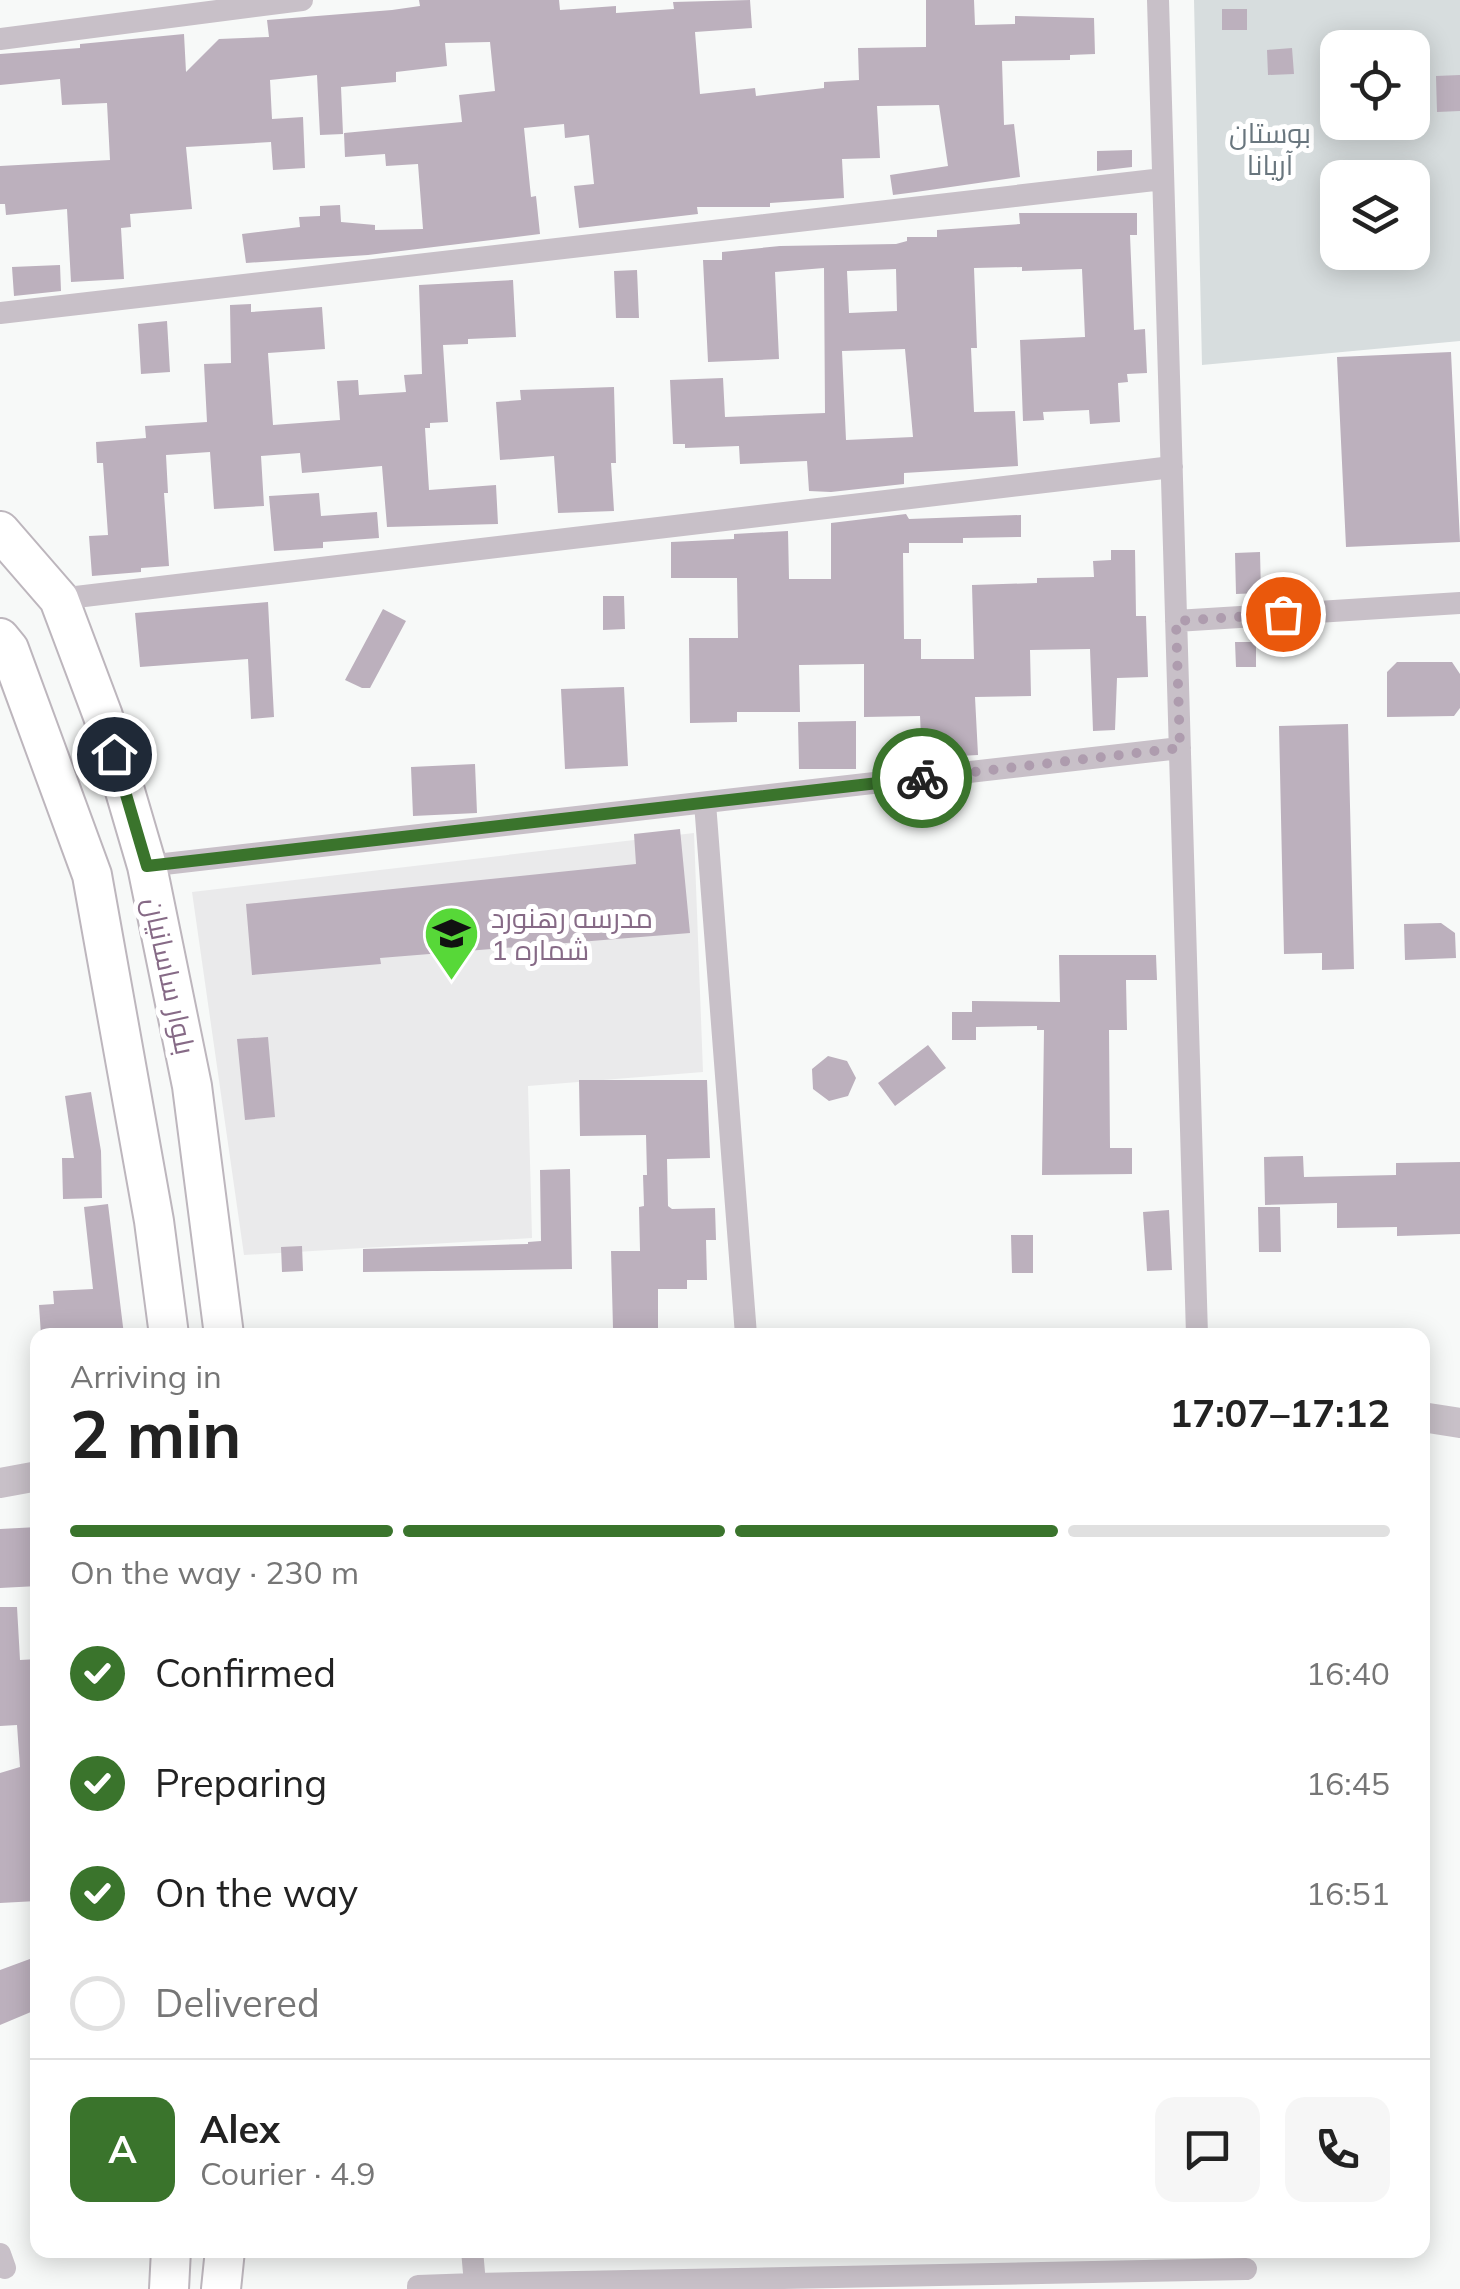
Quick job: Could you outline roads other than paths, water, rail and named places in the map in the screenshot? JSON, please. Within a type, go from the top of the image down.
[{"type":"highway","name":"بلوار ساسانیان","points":[[0,530],[59,600],[103,716],[147,866],[192,1086],[223,1328]]},
{"type":"highway","name":"بلوار ساسانیان","points":[[0,638],[9,649],[92,875],[154,1221],[167,1328]]},
{"type":"highway","points":[[169,2289],[171,2258]]},
{"type":"highway","points":[[222,2289],[224,2258]]},
{"type":"street","points":[[0,38],[302,0]]},
{"type":"street","points":[[1158,0],[1198,1328]]},
{"type":"street","points":[[0,313],[1163,179]]},
{"type":"street","points":[[59,600],[1172,466]]},
{"type":"street","points":[[1176,621],[1460,603]]},
{"type":"street","points":[[147,866],[1180,748]]},
{"type":"street","points":[[705,803],[745,1328]]},
{"type":"street","points":[[1430,1419],[1460,1423]]},
{"type":"street","points":[[0,1482],[30,1477]]},
{"type":"street","points":[[472,2258],[474,2284]]},
{"type":"street","points":[[418,2289],[474,2284],[1246,2269]]},
{"type":"place","name":"مدرسه رهنورد شماره 1","points":[[452,982]]},
{"type":"park label","name":"بوستان آریانا","points":[[1270,148]]}]
